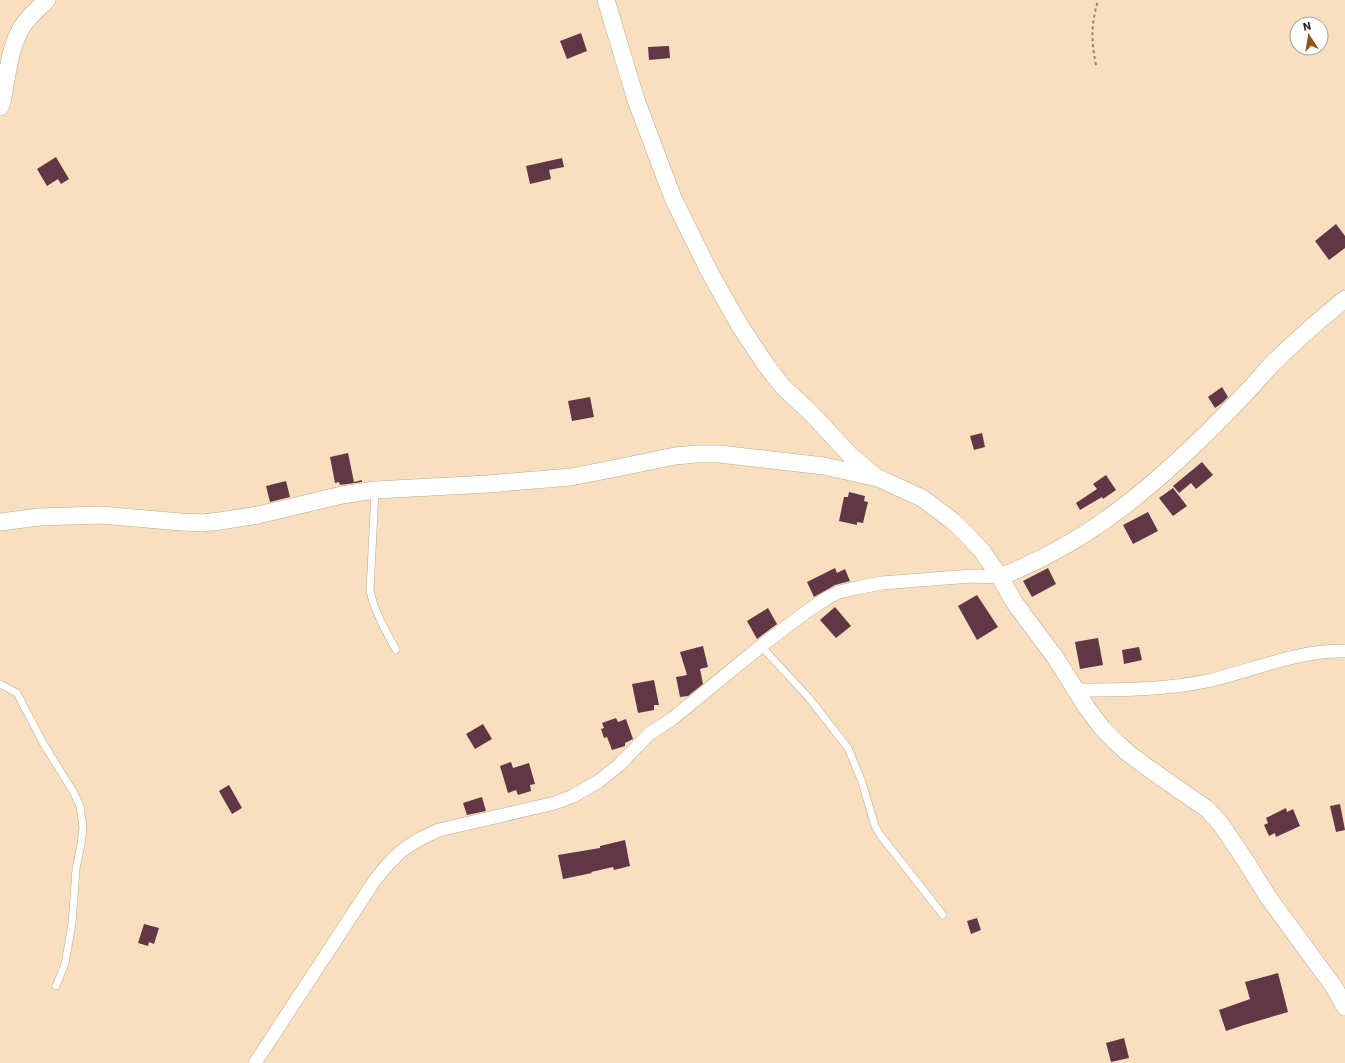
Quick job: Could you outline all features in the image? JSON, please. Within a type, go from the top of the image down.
[{"type":"street","points":[[0,107],[13,47],[17,37],[22,27],[32,14],[47,0]]},
{"type":"street","points":[[606,0],[636,100],[673,198],[710,273],[740,326],[766,365],[783,387],[811,413],[850,455],[876,477]]},
{"type":"street","points":[[255,1063],[375,880],[388,863],[404,848],[439,830],[555,803],[588,788],[619,765],[649,734],[672,719],[761,646],[806,612],[839,592],[882,583],[971,576],[1000,577],[1038,561],[1120,510],[1191,448],[1242,397],[1275,361],[1345,299]]},
{"type":"street","points":[[0,522],[60,516],[101,515],[202,523],[258,515],[342,495],[375,490],[488,484],[570,477],[675,456],[696,454],[719,454],[809,464],[876,477],[922,498],[940,510],[982,551],[1000,577],[1014,602],[1055,657],[1086,708],[1116,742],[1148,768],[1207,809],[1220,823],[1268,897],[1334,987],[1345,1007]]},
{"type":"street","points":[[1075,690],[1156,688],[1186,684],[1211,680],[1303,654],[1345,651]]},
{"type":"lane","points":[[375,490],[370,591],[381,622],[396,650]]},
{"type":"lane","points":[[761,646],[809,698],[848,748],[862,782],[875,826],[881,836],[943,915]]},
{"type":"lane","points":[[0,684],[17,694],[43,743],[74,793],[80,806],[83,827],[76,869],[72,924],[65,964],[56,986]]},
{"type":"path","points":[[1096,65],[1092,46],[1092,29],[1098,0]]},
{"type":"building","points":[[581,33],[587,51],[567,59],[560,41]]},
{"type":"building","points":[[669,46],[670,58],[649,60],[648,47]]},
{"type":"building","points":[[56,157],[69,179],[61,184],[58,179],[47,186],[37,169]]},
{"type":"building","points":[[562,158],[564,167],[549,170],[551,179],[530,184],[526,166]]},
{"type":"building","points":[[1336,224],[1345,236],[1345,248],[1329,260],[1315,241]]},
{"type":"building","points":[[1222,387],[1228,397],[1215,408],[1208,397]]},
{"type":"building","points":[[590,397],[594,417],[572,421],[568,401]]},
{"type":"building","points":[[982,433],[985,447],[974,450],[970,436]]},
{"type":"building","points":[[348,453],[354,482],[362,480],[362,482],[340,485],[339,482],[335,483],[330,457]]},
{"type":"building","points":[[1202,462],[1213,475],[1196,489],[1191,483],[1179,493],[1173,486]]},
{"type":"building","points":[[1106,475],[1116,490],[1103,499],[1102,497],[1080,510],[1076,503],[1097,489],[1093,484]]},
{"type":"building","points":[[286,481],[290,497],[270,502],[266,486]]},
{"type":"building","points":[[1173,488],[1187,506],[1173,516],[1159,498]]},
{"type":"building","points":[[849,492],[865,496],[864,501],[868,502],[863,523],[857,522],[857,525],[839,521],[844,497],[848,497]]},
{"type":"building","points":[[1148,512],[1158,531],[1133,544],[1123,525]]},
{"type":"building","points":[[835,568],[837,573],[845,569],[850,581],[835,585],[814,597],[807,582]]},
{"type":"building","points":[[1048,568],[1056,584],[1032,597],[1023,581]]},
{"type":"building","points":[[977,595],[998,627],[977,640],[958,606]]},
{"type":"building","points":[[835,607],[851,626],[836,638],[820,620]]},
{"type":"building","points":[[768,608],[777,624],[757,639],[747,621]]},
{"type":"building","points":[[1098,638],[1103,665],[1080,669],[1075,642]]},
{"type":"building","points":[[703,646],[708,667],[700,669],[703,684],[688,696],[680,697],[676,677],[687,675],[680,652]]},
{"type":"building","points":[[1139,647],[1142,660],[1124,664],[1122,650]]},
{"type":"building","points":[[654,680],[659,705],[654,705],[654,710],[638,713],[632,684]]},
{"type":"building","points":[[616,718],[618,722],[626,719],[633,739],[625,743],[625,746],[612,750],[607,737],[604,738],[601,729],[604,728],[602,723]]},
{"type":"building","points":[[483,724],[492,739],[475,749],[466,734]]},
{"type":"building","points":[[511,762],[513,768],[529,763],[535,784],[530,785],[531,791],[518,795],[516,790],[508,793],[500,766]]},
{"type":"building","points":[[229,785],[242,808],[232,814],[219,791]]},
{"type":"building","points":[[482,797],[486,811],[467,815],[463,803]]},
{"type":"building","points":[[1340,804],[1345,830],[1336,832],[1330,806]]},
{"type":"building","points":[[1286,808],[1287,812],[1293,809],[1300,826],[1276,837],[1275,833],[1269,836],[1264,825],[1268,823],[1266,818]]},
{"type":"building","points":[[625,840],[630,866],[614,870],[613,867],[563,879],[558,855],[600,848],[600,846]]},
{"type":"building","points":[[977,918],[981,930],[971,934],[967,921]]},
{"type":"building","points":[[144,924],[159,928],[154,944],[149,942],[148,946],[138,943]]},
{"type":"building","points":[[1278,973],[1288,1012],[1226,1031],[1219,1010],[1250,999],[1245,982]]},
{"type":"building","points":[[1124,1038],[1129,1058],[1111,1062],[1106,1043]]}]
